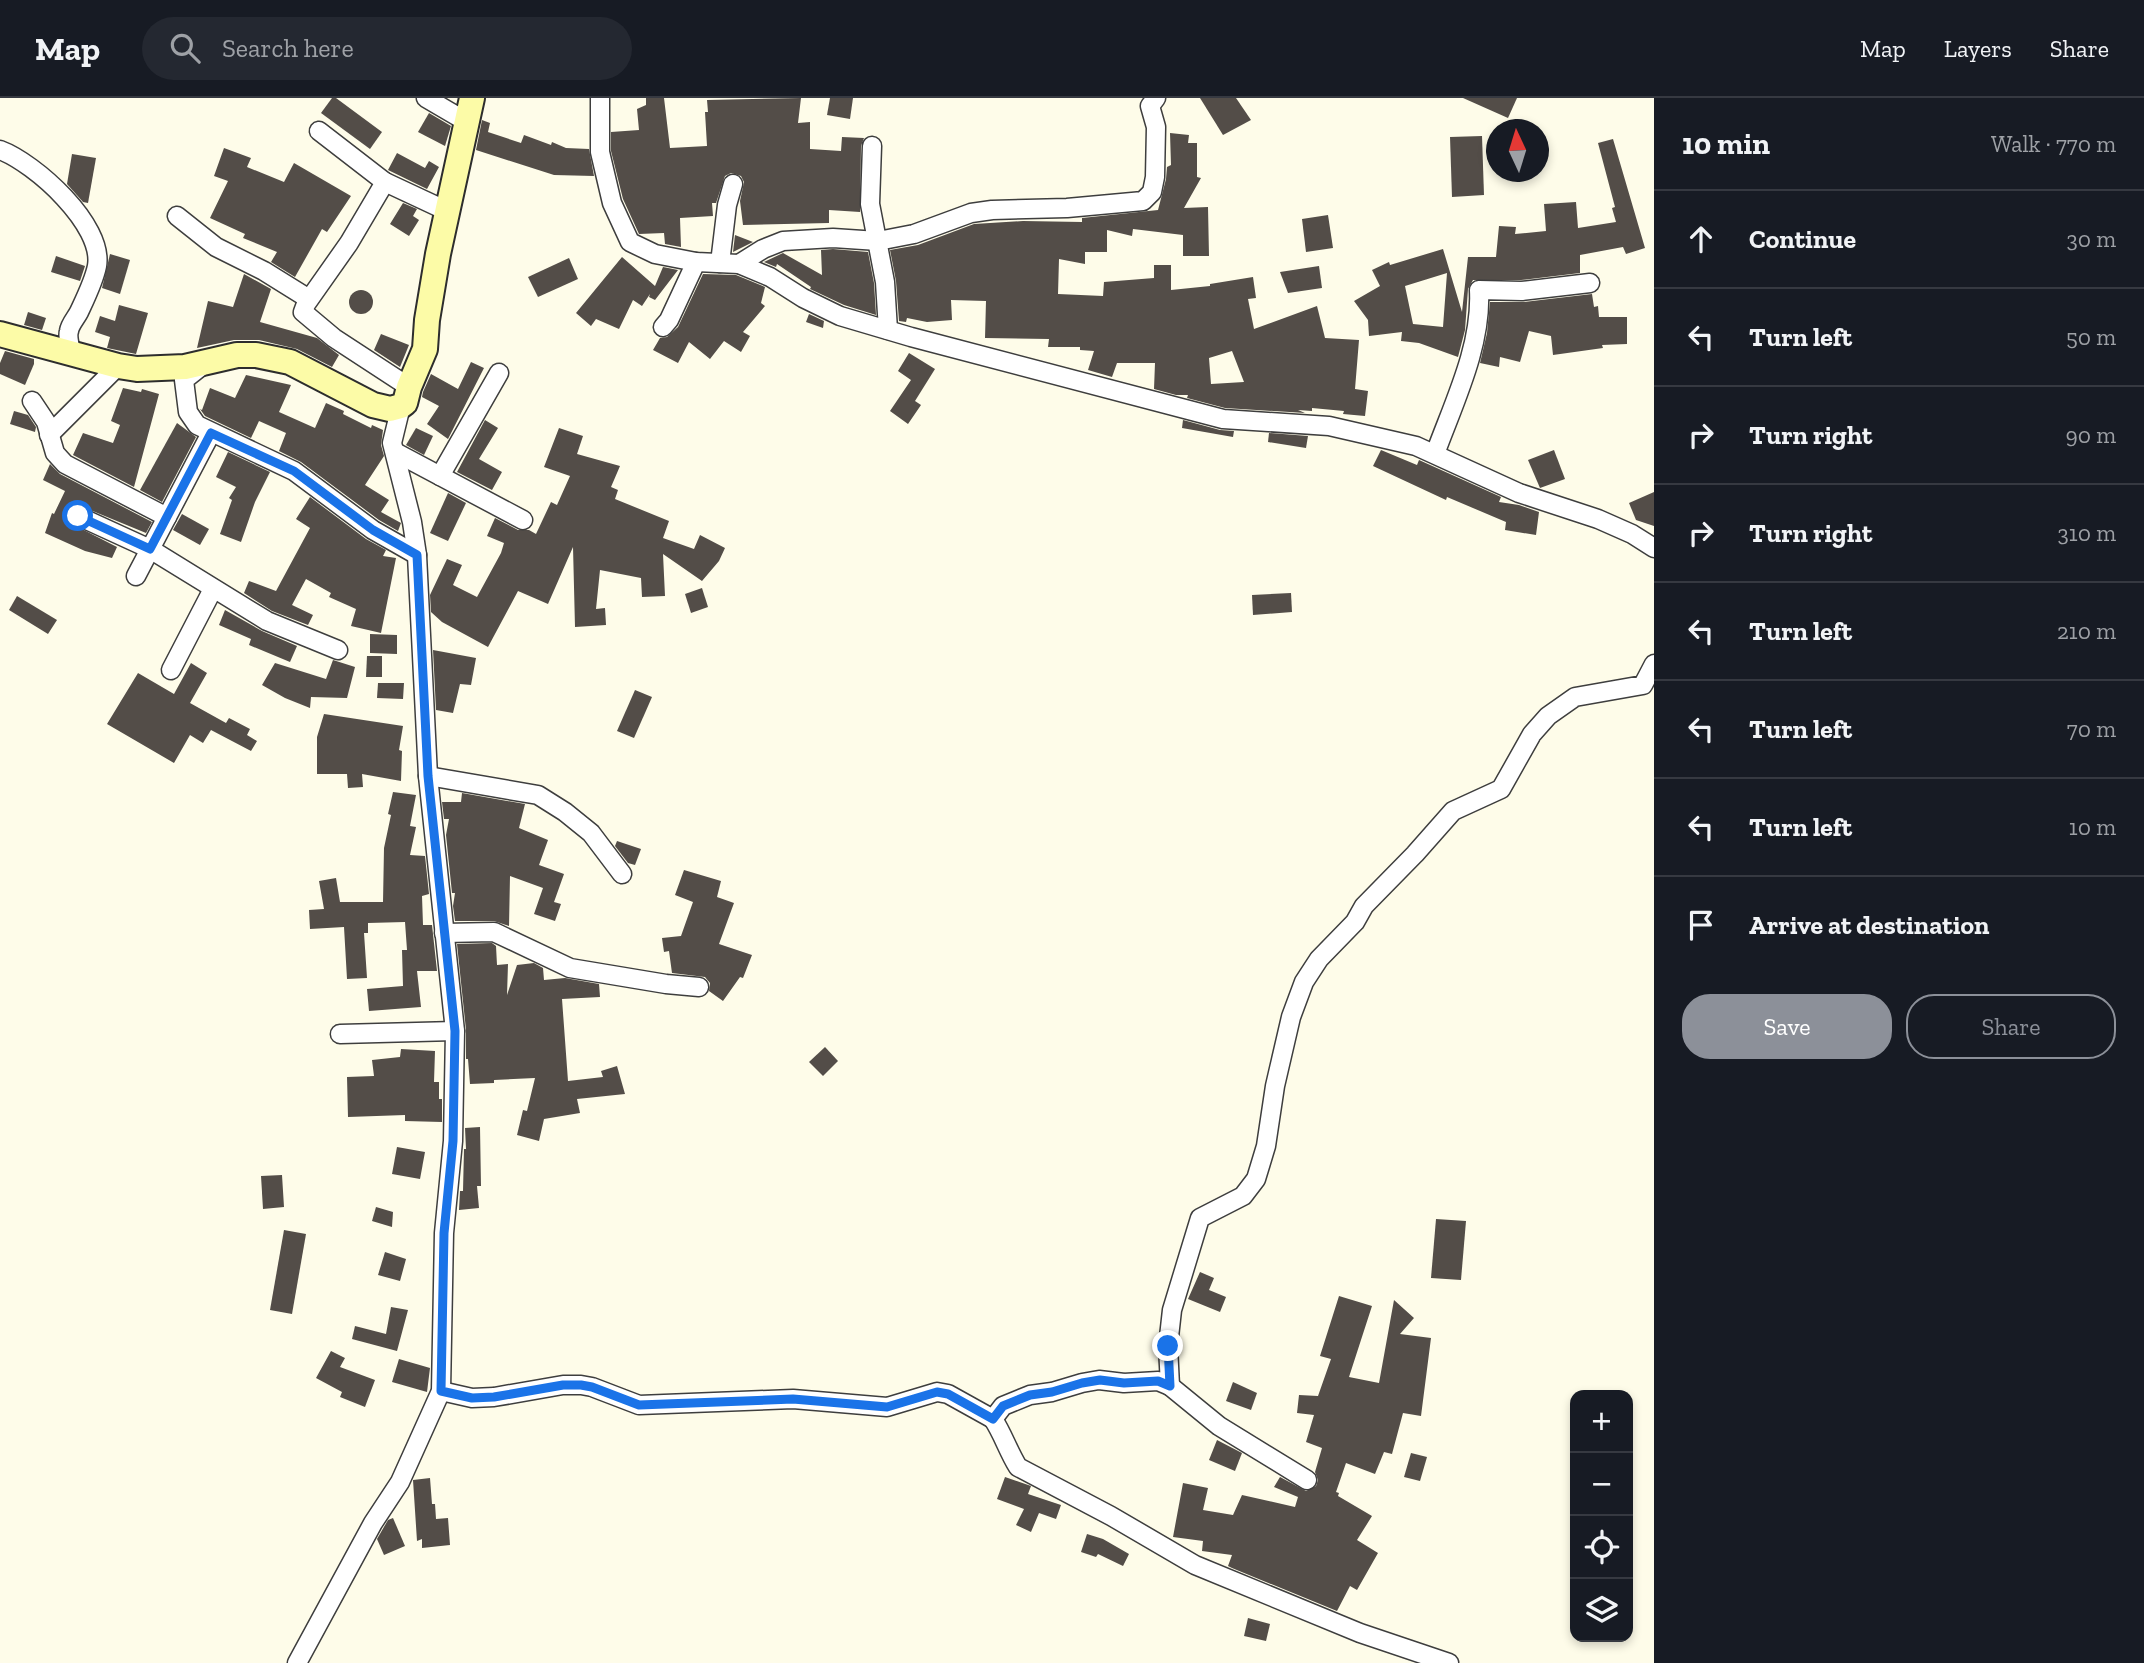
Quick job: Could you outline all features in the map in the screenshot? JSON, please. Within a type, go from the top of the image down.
[{"type":"street","points":[[426,98],[467,122]]},
{"type":"street","points":[[298,1663],[373,1523],[400,1482],[441,1391],[443,1246],[453,1141],[455,1031],[428,776],[417,555],[412,522],[392,443],[405,396],[425,349],[427,320],[447,211],[472,98]]},
{"type":"street","points":[[600,98],[600,152],[612,204],[630,242],[655,254],[696,262],[739,264],[770,277],[803,299],[840,316],[1223,419],[1329,426],[1416,446],[1519,493],[1598,519],[1632,534],[1654,548]]},
{"type":"street","points":[[739,264],[763,248],[783,242],[833,238],[878,241],[914,234],[971,213],[1146,200],[1152,192],[1155,177],[1156,127],[1150,106],[1156,98]]},
{"type":"street","points":[[319,131],[385,182],[447,211]]},
{"type":"street","points":[[872,146],[870,205],[885,282],[888,330]]},
{"type":"street","points":[[0,150],[31,167],[50,185],[87,227],[95,245],[96,267],[88,291],[68,332],[71,352]]},
{"type":"street","points":[[385,182],[303,312],[405,396]]},
{"type":"street","points":[[720,263],[727,205],[733,184]]},
{"type":"street","points":[[177,216],[216,247],[290,285],[309,299]]},
{"type":"street","points":[[663,327],[669,320],[696,262]]},
{"type":"street","points":[[1436,454],[1469,362],[1480,302],[1479,290],[1522,291],[1590,283]]},
{"type":"street","points":[[0,334],[118,366],[163,369],[203,365],[237,355],[270,357],[290,362],[373,405],[390,409],[405,396]]},
{"type":"street","points":[[203,365],[184,380],[191,420],[211,433],[294,471],[373,530],[417,555]]},
{"type":"street","points":[[49,435],[118,366]]},
{"type":"street","points":[[440,476],[499,373]]},
{"type":"street","points":[[32,401],[46,422],[55,453],[65,464],[167,517]]},
{"type":"street","points":[[136,576],[211,433]]},
{"type":"street","points":[[395,452],[523,520]]},
{"type":"street","points":[[78,516],[150,549],[267,621],[338,650]]},
{"type":"street","points":[[170,670],[213,589]]},
{"type":"street","points":[[1170,1386],[1168,1346],[1172,1310],[1200,1219],[1243,1195],[1256,1179],[1266,1146],[1282,1054],[1304,982],[1319,959],[1452,811],[1501,789],[1532,734],[1548,716],[1575,697],[1643,685],[1654,664]]},
{"type":"street","points":[[428,776],[538,795],[565,811],[591,833],[622,874]]},
{"type":"street","points":[[444,933],[494,932],[570,968],[699,987]]},
{"type":"street","points":[[340,1034],[455,1031]]},
{"type":"street","points":[[993,1419],[1003,1406],[1030,1395],[1082,1383],[1100,1380],[1124,1383],[1158,1381],[1170,1386],[1219,1426],[1307,1480]]},
{"type":"street","points":[[441,1391],[472,1398],[494,1397],[563,1385],[581,1385],[639,1405],[793,1399],[887,1407],[937,1392],[948,1394],[993,1419],[1007,1441],[1010,1454],[1018,1467],[1111,1516],[1195,1566],[1360,1633],[1449,1663]]},
{"type":"building","points":[[332,98],[336,98],[382,132],[370,149],[321,113]]},
{"type":"building","points":[[646,98],[664,98],[670,148],[707,146],[707,100],[801,98],[798,123],[810,122],[810,149],[841,151],[842,137],[864,138],[861,146],[860,212],[829,210],[829,223],[743,225],[740,201],[744,182],[741,176],[731,173],[725,176],[716,203],[712,203],[713,216],[680,218],[681,247],[665,244],[664,233],[639,234],[623,199],[611,151],[611,132],[639,130],[637,109],[646,105]]},
{"type":"building","points":[[830,98],[853,98],[850,119],[827,115]]},
{"type":"building","points":[[1200,98],[1236,98],[1251,120],[1223,135]]},
{"type":"building","points":[[1463,98],[1517,98],[1508,118]]},
{"type":"building","points":[[429,113],[451,126],[445,146],[418,132]]},
{"type":"building","points":[[482,120],[490,123],[488,132],[521,143],[524,135],[551,145],[552,142],[566,148],[589,149],[594,176],[554,175],[476,150]]},
{"type":"building","points":[[1170,133],[1189,135],[1188,143],[1197,143],[1197,177],[1201,178],[1184,208],[1208,207],[1209,256],[1183,256],[1183,235],[1133,229],[1132,236],[1107,230],[1107,252],[1085,252],[1085,264],[1059,259],[1058,294],[1103,296],[1104,282],[1154,278],[1154,265],[1171,265],[1171,290],[1210,286],[1253,277],[1256,298],[1248,299],[1254,329],[1317,306],[1325,338],[1359,340],[1355,389],[1368,391],[1365,416],[1312,408],[1312,411],[1298,410],[1305,413],[1225,408],[1187,398],[1188,395],[1154,389],[1155,363],[1117,363],[1112,377],[1088,370],[1094,351],[1080,350],[1080,347],[1048,347],[1049,339],[985,338],[986,301],[951,300],[952,320],[927,322],[907,318],[906,322],[899,321],[890,250],[918,245],[974,224],[1082,222],[1082,218],[1158,210],[1167,167],[1171,165]],"holes":[[[1232,351],[1244,382],[1211,384],[1209,358]]]},
{"type":"building","points":[[1482,136],[1484,195],[1452,197],[1450,137]]},
{"type":"building","points":[[1613,139],[1645,248],[1626,254],[1623,247],[1580,255],[1580,273],[1521,280],[1473,280],[1468,289],[1465,330],[1458,357],[1419,343],[1401,341],[1402,332],[1369,336],[1368,320],[1354,301],[1380,286],[1372,270],[1389,262],[1390,265],[1443,249],[1462,312],[1468,257],[1496,257],[1499,226],[1516,227],[1515,234],[1546,231],[1544,204],[1576,202],[1578,228],[1616,222],[1612,208],[1615,207],[1598,143]],"holes":[[[1447,273],[1443,327],[1413,324],[1405,286]]]},
{"type":"building","points":[[224,148],[251,158],[247,167],[284,182],[294,163],[351,196],[327,232],[322,229],[295,277],[271,262],[277,252],[243,238],[245,234],[210,218],[228,181],[214,176]]},
{"type":"building","points":[[397,153],[425,168],[429,161],[439,167],[427,189],[388,170]]},
{"type":"building","points":[[72,154],[96,158],[88,203],[83,202],[67,184]]},
{"type":"building","points":[[403,203],[417,209],[413,216],[419,220],[409,236],[390,224]]},
{"type":"building","points":[[1328,215],[1333,248],[1306,252],[1302,219]]},
{"type":"building","points":[[735,235],[753,242],[733,252]]},
{"type":"building","points":[[821,250],[868,252],[876,315],[844,305],[810,289],[811,287],[777,264],[776,267],[764,262],[783,253],[822,275]]},
{"type":"building","points":[[110,254],[130,260],[120,294],[102,288]]},
{"type":"building","points":[[56,256],[85,266],[80,281],[51,272]]},
{"type":"building","points":[[622,257],[655,286],[663,267],[678,270],[655,300],[649,297],[650,294],[642,306],[633,300],[619,329],[596,319],[591,326],[576,313]]},
{"type":"building","points":[[569,258],[578,279],[538,297],[528,277]]},
{"type":"building","points":[[1319,266],[1322,288],[1288,293],[1280,272]]},
{"type":"building","points":[[244,274],[271,289],[260,322],[317,338],[339,355],[332,367],[297,349],[259,340],[234,340],[197,348],[208,301],[233,307]]},
{"type":"building","points":[[703,274],[736,275],[765,287],[761,303],[765,306],[743,332],[750,336],[741,352],[724,341],[710,359],[689,342],[678,363],[653,350],[660,338],[667,337],[678,327]]},
{"type":"building","points":[[361,290],[369,294],[373,302],[369,310],[361,314],[353,310],[349,302],[353,294]]},
{"type":"building","points":[[1592,294],[1594,307],[1598,306],[1599,317],[1627,317],[1627,344],[1602,345],[1603,348],[1553,355],[1551,336],[1529,331],[1520,362],[1500,357],[1499,367],[1480,363],[1490,302],[1523,302]]},
{"type":"building","points":[[119,305],[148,313],[136,354],[107,348],[110,337],[95,332],[100,316],[115,321]]},
{"type":"building","points":[[28,312],[46,318],[42,330],[24,325]]},
{"type":"building","points":[[809,314],[824,321],[823,328],[806,322]]},
{"type":"building","points":[[381,334],[409,345],[400,367],[374,350]]},
{"type":"building","points":[[5,351],[34,359],[25,385],[0,374],[0,363]]},
{"type":"building","points":[[909,353],[935,369],[915,401],[921,405],[908,424],[890,411],[911,380],[898,371]]},
{"type":"building","points":[[471,362],[484,368],[448,439],[427,424],[439,406],[422,397],[423,392],[431,374],[458,389]]},
{"type":"building","points":[[246,375],[291,385],[279,412],[315,428],[326,403],[371,428],[372,425],[383,430],[381,445],[384,456],[365,485],[389,500],[381,512],[401,523],[398,531],[301,462],[279,451],[286,433],[259,421],[251,438],[205,416],[200,409],[202,410],[210,388],[235,398]]},
{"type":"building","points":[[123,388],[141,392],[142,389],[159,394],[134,487],[73,455],[83,433],[113,443],[120,425],[111,421]]},
{"type":"building","points":[[14,411],[28,415],[36,427],[35,432],[10,424]]},
{"type":"building","points":[[485,420],[498,428],[479,459],[502,472],[492,490],[457,472]]},
{"type":"building","points":[[1183,420],[1234,431],[1233,437],[1182,428]]},
{"type":"building","points":[[177,423],[196,437],[162,502],[140,490]]},
{"type":"building","points":[[416,428],[433,436],[424,455],[406,445]]},
{"type":"building","points":[[559,428],[583,436],[577,454],[620,466],[611,487],[618,490],[615,499],[669,521],[663,538],[694,549],[700,535],[725,548],[719,561],[702,581],[663,554],[665,596],[642,597],[641,578],[600,570],[596,609],[605,608],[606,625],[575,627],[573,547],[548,604],[518,591],[488,647],[442,622],[431,612],[430,595],[447,559],[462,565],[453,585],[477,597],[504,543],[487,536],[495,518],[518,530],[529,530],[536,534],[551,502],[557,505],[570,476],[544,467]]},
{"type":"building","points":[[1269,433],[1308,436],[1306,448],[1268,442]]},
{"type":"building","points":[[1381,450],[1417,465],[1419,460],[1501,497],[1499,502],[1539,512],[1536,535],[1505,530],[1506,522],[1447,497],[1446,500],[1373,466]]},
{"type":"building","points":[[1554,450],[1565,479],[1540,488],[1528,460]]},
{"type":"building","points":[[228,452],[270,472],[255,502],[241,542],[220,534],[232,500],[229,498],[236,487],[216,477]]},
{"type":"building","points":[[50,464],[60,474],[152,522],[146,533],[78,505],[68,511],[68,522],[117,547],[112,558],[85,551],[45,533],[52,513],[54,514],[65,491],[43,480]]},
{"type":"building","points":[[1654,492],[1654,526],[1636,520],[1629,503]]},
{"type":"building","points":[[448,493],[466,503],[448,541],[430,533]]},
{"type":"building","points":[[310,497],[366,539],[386,550],[383,556],[396,558],[381,633],[351,626],[356,609],[329,597],[331,593],[306,579],[292,605],[313,615],[308,625],[272,611],[244,593],[249,581],[276,591],[310,528],[296,519]]},
{"type":"building","points":[[182,514],[209,529],[200,545],[173,530]]},
{"type":"building","points":[[702,588],[708,607],[691,613],[685,594]]},
{"type":"building","points":[[1291,593],[1292,612],[1253,615],[1252,595]]},
{"type":"building","points":[[17,596],[57,620],[48,634],[9,610]]},
{"type":"building","points":[[225,610],[262,631],[297,646],[290,662],[249,645],[251,639],[219,625]]},
{"type":"building","points":[[370,634],[397,635],[397,654],[370,653]]},
{"type":"building","points":[[433,650],[476,658],[471,685],[460,684],[453,713],[436,710]]},
{"type":"building","points":[[367,656],[382,656],[382,677],[366,677]]},
{"type":"building","points":[[333,660],[355,667],[347,698],[311,697],[310,708],[262,685],[275,663],[326,679]]},
{"type":"building","points":[[191,663],[207,673],[190,703],[226,723],[229,718],[250,729],[247,735],[257,741],[251,751],[211,730],[203,743],[190,735],[174,763],[107,724],[138,673],[174,694]]},
{"type":"building","points":[[378,683],[404,683],[403,699],[377,698]]},
{"type":"building","points":[[635,690],[652,697],[634,738],[617,731]]},
{"type":"building","points":[[324,714],[403,726],[399,750],[402,751],[401,781],[362,774],[363,787],[348,788],[347,774],[317,774],[317,737]]},
{"type":"building","points":[[393,792],[416,795],[410,826],[416,827],[410,855],[425,856],[429,894],[422,896],[423,925],[432,925],[437,971],[417,971],[421,1007],[369,1011],[367,989],[403,986],[402,950],[407,950],[405,922],[368,923],[368,933],[364,933],[367,978],[347,979],[344,927],[310,929],[309,910],[324,909],[319,881],[336,878],[340,902],[383,902],[384,848]]},
{"type":"building","points":[[462,793],[525,804],[519,828],[548,840],[539,865],[564,874],[554,902],[561,904],[555,921],[534,914],[543,888],[510,876],[509,926],[494,921],[455,921],[455,893],[452,893],[446,835],[449,819],[444,819],[442,802],[461,802]]},
{"type":"building","points":[[617,841],[641,849],[635,865],[628,863],[615,846]]},
{"type":"building","points":[[684,870],[721,881],[717,897],[734,903],[719,944],[752,955],[743,978],[740,977],[723,1001],[709,991],[710,983],[705,977],[672,973],[669,951],[664,952],[662,938],[681,936],[693,902],[675,895]]},
{"type":"building","points":[[492,943],[496,946],[497,965],[508,964],[507,995],[517,965],[534,963],[543,968],[544,980],[565,978],[599,984],[600,997],[562,999],[568,1081],[603,1077],[601,1071],[617,1066],[625,1094],[577,1099],[580,1113],[544,1119],[539,1141],[517,1135],[523,1110],[527,1111],[535,1078],[470,1084],[457,944]]},
{"type":"building","points":[[825,1047],[838,1061],[823,1076],[809,1062]]},
{"type":"building","points":[[401,1049],[435,1051],[434,1082],[439,1082],[442,1122],[405,1121],[405,1115],[348,1117],[347,1077],[374,1076],[372,1060],[400,1057]]},
{"type":"building","points":[[480,1127],[481,1186],[477,1186],[479,1208],[459,1210],[460,1191],[463,1191],[465,1128]]},
{"type":"building","points":[[397,1147],[425,1152],[420,1179],[392,1174]]},
{"type":"building","points":[[282,1175],[284,1207],[263,1209],[261,1176]]},
{"type":"building","points":[[376,1207],[393,1212],[392,1227],[372,1221]]},
{"type":"building","points":[[1436,1219],[1466,1221],[1461,1280],[1431,1278]]},
{"type":"building","points":[[284,1230],[306,1234],[292,1314],[270,1310]]},
{"type":"building","points":[[385,1252],[406,1259],[400,1281],[378,1275]]},
{"type":"building","points":[[1200,1272],[1214,1278],[1209,1290],[1226,1297],[1220,1312],[1188,1299]]},
{"type":"building","points":[[1339,1296],[1372,1306],[1349,1377],[1379,1383],[1394,1300],[1414,1318],[1400,1334],[1431,1338],[1421,1416],[1403,1413],[1392,1454],[1384,1452],[1375,1474],[1346,1463],[1336,1492],[1339,1493],[1338,1496],[1372,1516],[1357,1540],[1378,1553],[1357,1590],[1350,1586],[1337,1611],[1228,1566],[1232,1555],[1202,1551],[1203,1541],[1173,1537],[1183,1483],[1208,1488],[1203,1510],[1233,1515],[1242,1495],[1295,1507],[1298,1497],[1274,1487],[1280,1477],[1306,1491],[1316,1486],[1318,1480],[1315,1472],[1322,1448],[1306,1442],[1314,1415],[1297,1413],[1299,1395],[1318,1396],[1331,1359],[1320,1356]]},
{"type":"building","points":[[391,1307],[408,1310],[397,1351],[352,1339],[355,1326],[386,1334]]},
{"type":"building","points":[[331,1351],[345,1358],[340,1367],[375,1380],[365,1407],[340,1397],[342,1392],[316,1378]]},
{"type":"building","points":[[399,1359],[430,1368],[427,1392],[392,1382]]},
{"type":"building","points":[[1233,1382],[1257,1393],[1251,1410],[1226,1401]]},
{"type":"building","points":[[1217,1440],[1242,1453],[1235,1471],[1209,1460]]},
{"type":"building","points":[[1411,1453],[1427,1457],[1420,1481],[1404,1477]]},
{"type":"building","points":[[1005,1477],[1031,1486],[1028,1494],[1061,1505],[1056,1519],[1039,1513],[1031,1532],[1016,1525],[1024,1509],[997,1499]]},
{"type":"building","points":[[430,1478],[436,1519],[448,1518],[450,1545],[422,1548],[422,1539],[417,1541],[413,1480]]},
{"type":"building","points":[[393,1518],[405,1546],[384,1555],[377,1539],[388,1520]]},
{"type":"building","points":[[1087,1534],[1103,1539],[1129,1554],[1123,1566],[1098,1554],[1096,1557],[1081,1552]]},
{"type":"building","points":[[1248,1618],[1270,1624],[1266,1641],[1244,1636]]},
{"type":"route","points":[[78,516],[150,549],[211,433],[294,471],[373,530],[417,555],[428,776],[455,1031],[453,1141],[444,1233],[441,1391],[472,1398],[494,1397],[563,1385],[581,1385],[639,1405],[793,1399],[887,1407],[937,1392],[972,1405],[993,1419],[1003,1406],[1030,1395],[1082,1383],[1100,1380],[1124,1383],[1158,1381],[1170,1386],[1168,1346]]}]
